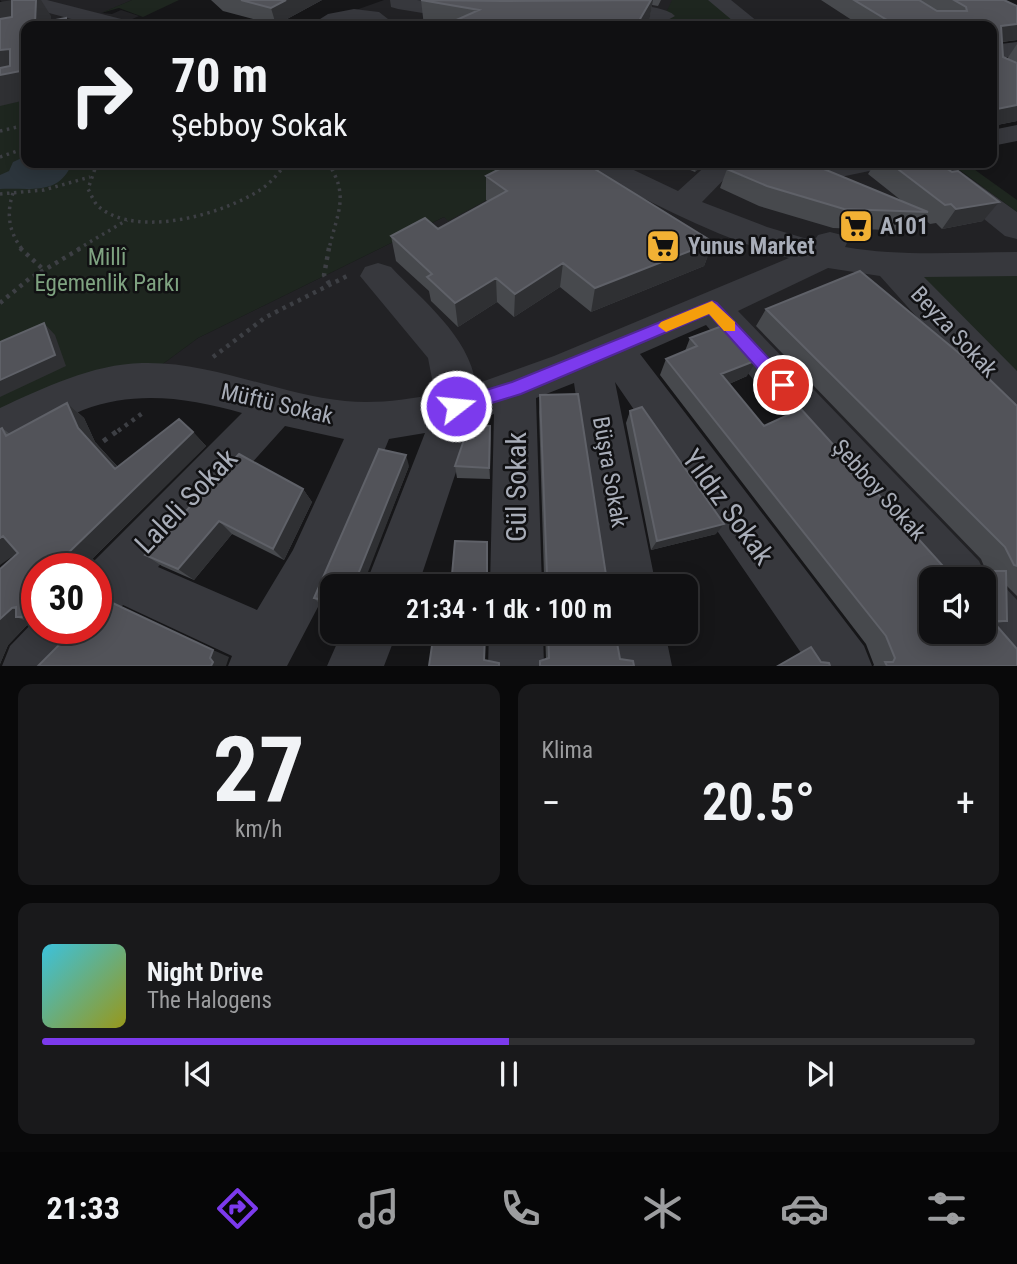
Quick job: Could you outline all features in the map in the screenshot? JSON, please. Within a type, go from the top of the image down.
[{"type":"street","points":[[23,0],[101,21]]},
{"type":"street","points":[[718,0],[740,21]]},
{"type":"street","points":[[386,21],[394,1]]},
{"type":"street","points":[[332,21],[394,1],[511,21]]},
{"type":"street","points":[[569,1],[666,14]]},
{"type":"street","points":[[338,21],[367,16],[377,21]]},
{"type":"street","points":[[997,51],[1017,48]]},
{"type":"street","points":[[997,137],[1017,133]]},
{"type":"street","points":[[607,168],[724,224],[764,238],[828,249],[890,264],[1017,264]]},
{"type":"street","points":[[635,168],[691,194],[828,249],[1017,250]]},
{"type":"street","points":[[691,194],[720,168]]},
{"type":"street","points":[[781,168],[802,176],[839,168]]},
{"type":"street","points":[[937,168],[1017,228]]},
{"type":"street","name":"Müftü Sokak","points":[[0,429],[88,391],[141,380],[174,382],[305,414],[374,421],[405,419],[515,389],[779,279],[828,249]]},
{"type":"street","name":"Beyza Sokak","points":[[890,264],[1017,399]]},
{"type":"street","points":[[378,276],[451,359],[457,386],[456,406],[397,574]]},
{"type":"street","name":"Şebboy Sokak","points":[[712,307],[950,567]]},
{"type":"street","name":"Büşra Sokak","points":[[602,353],[629,574]]},
{"type":"street","name":"Yıldız Sokak","points":[[602,353],[844,666]]},
{"type":"street","name":"Gül Sokak","points":[[515,389],[516,574]]},
{"type":"street","name":"Laleli Sokak","points":[[112,579],[276,407]]},
{"type":"street","points":[[112,588],[262,655],[311,568],[374,421]]},
{"type":"street","points":[[996,617],[1017,641]]},
{"type":"street","points":[[30,666],[50,644]]},
{"type":"street","points":[[355,666],[365,644]]},
{"type":"street","points":[[516,644],[516,666]]},
{"type":"street","points":[[640,644],[644,666]]},
{"type":"path","points":[[0,131],[21,126]]},
{"type":"path","points":[[0,157],[21,150]]},
{"type":"path","points":[[94,168],[90,177],[92,197],[101,208],[128,220],[163,222],[216,213],[261,191],[282,168]]},
{"type":"path","points":[[330,285],[324,275],[324,268],[342,194],[340,181],[331,168]]},
{"type":"path","points":[[1,194],[44,190],[90,177]]},
{"type":"path","points":[[13,193],[4,206],[4,221],[27,257],[44,270]]},
{"type":"path","points":[[0,303],[16,287],[93,244],[128,220]]},
{"type":"path","points":[[81,455],[135,420],[174,382],[237,342],[266,317]]},
{"type":"shaded area","points":[[0,0],[132,0],[102,13],[112,14],[121,10],[139,16],[128,21],[21,21]]},
{"type":"shaded area","points":[[384,0],[873,0],[909,21],[325,21]]},
{"type":"shaded area","points":[[21,158],[21,168],[69,168],[51,186],[0,189],[0,175],[9,171],[13,162]]},
{"type":"shaded area","points":[[530,168],[937,168],[1017,228],[1017,641],[996,602],[996,567],[972,567],[712,307],[405,419],[141,380],[198,338],[444,217],[448,220],[538,173]]},
{"type":"green space","points":[[132,0],[179,0],[143,17],[119,8],[101,13]]},
{"type":"green space","points":[[672,0],[718,0],[744,20],[742,21],[662,21]]},
{"type":"green space","name":"Millî Egemenlik Parkı","points":[[21,101],[21,168],[532,168],[539,172],[448,221],[444,217],[198,338],[141,380],[0,429],[0,105]]},
{"type":"green space","points":[[957,168],[972,168],[1017,200],[1017,212]]},
{"type":"green space","points":[[890,264],[1017,264],[1017,399]]},
{"type":"building","points":[[12,0],[36,0],[35,21],[21,21],[21,71],[0,75],[0,68],[10,66],[10,49],[0,50],[0,19],[12,17]]},
{"type":"building","points":[[241,0],[286,0],[271,8]]},
{"type":"building","points":[[421,0],[651,0],[639,21],[454,21],[479,10]]},
{"type":"building","points":[[854,0],[919,0],[937,11],[967,11],[966,7],[954,0],[1004,0],[1017,6],[1017,24],[1001,26],[1003,57],[1017,63],[1017,105],[997,109],[997,21],[889,21]]},
{"type":"building","points":[[501,168],[593,168],[713,242],[595,288],[563,263],[515,294],[496,278],[455,303],[427,277],[432,274],[391,236],[425,218],[438,229],[507,191],[486,176]]},
{"type":"building","points":[[821,168],[928,212],[844,209],[767,186],[727,169]]},
{"type":"building","points":[[897,168],[946,168],[952,172],[958,171],[999,202],[956,209],[951,204],[945,205]]},
{"type":"building","points":[[860,271],[983,373],[1017,406],[1017,566],[1005,547],[766,309]]},
{"type":"building","points":[[44,323],[55,355],[0,380],[0,342]]},
{"type":"building","points":[[725,325],[757,360],[721,374],[764,426],[801,409],[944,567],[919,567],[919,644],[996,644],[996,625],[1017,649],[1017,666],[887,666],[885,662],[893,662],[895,658],[886,636],[666,359],[697,346],[690,338]]},
{"type":"building","points":[[578,394],[606,574],[547,574],[540,395]]},
{"type":"building","points":[[67,403],[78,428],[115,469],[179,419],[193,432],[68,553],[21,553],[21,617],[16,617],[16,607],[0,619],[0,569],[18,553],[3,536],[0,538],[0,429],[2,428],[6,436]]},
{"type":"building","points":[[642,407],[724,524],[657,541],[630,411]]},
{"type":"building","points":[[469,425],[490,426],[489,468],[455,466]]},
{"type":"building","points":[[379,449],[406,455],[358,574],[324,574]]},
{"type":"building","points":[[239,454],[303,489],[273,549],[219,521],[178,569],[145,555]]},
{"type":"building","points":[[455,541],[487,542],[487,574],[452,574]]},
{"type":"building","points":[[996,571],[1006,571],[1007,621],[996,621]]},
{"type":"building","points":[[320,584],[320,599],[314,598]]},
{"type":"building","points":[[112,603],[213,650],[211,666],[38,666],[60,644],[112,644]]},
{"type":"building","points":[[432,644],[485,644],[484,660],[499,663],[499,666],[429,666]]},
{"type":"building","points":[[548,644],[617,644],[620,659],[633,661],[634,666],[540,666],[540,661],[549,658]]},
{"type":"building","points":[[811,647],[821,662],[829,663],[830,666],[778,666]]},
{"type":"slow traffic","points":[[666,326],[712,307],[730,326]]},
{"type":"place","name":"A101","points":[[856,226]]},
{"type":"place","name":"Yunus Market","points":[[663,246]]},
{"type":"route","points":[[456,406],[515,389],[712,307],[783,385]]}]
